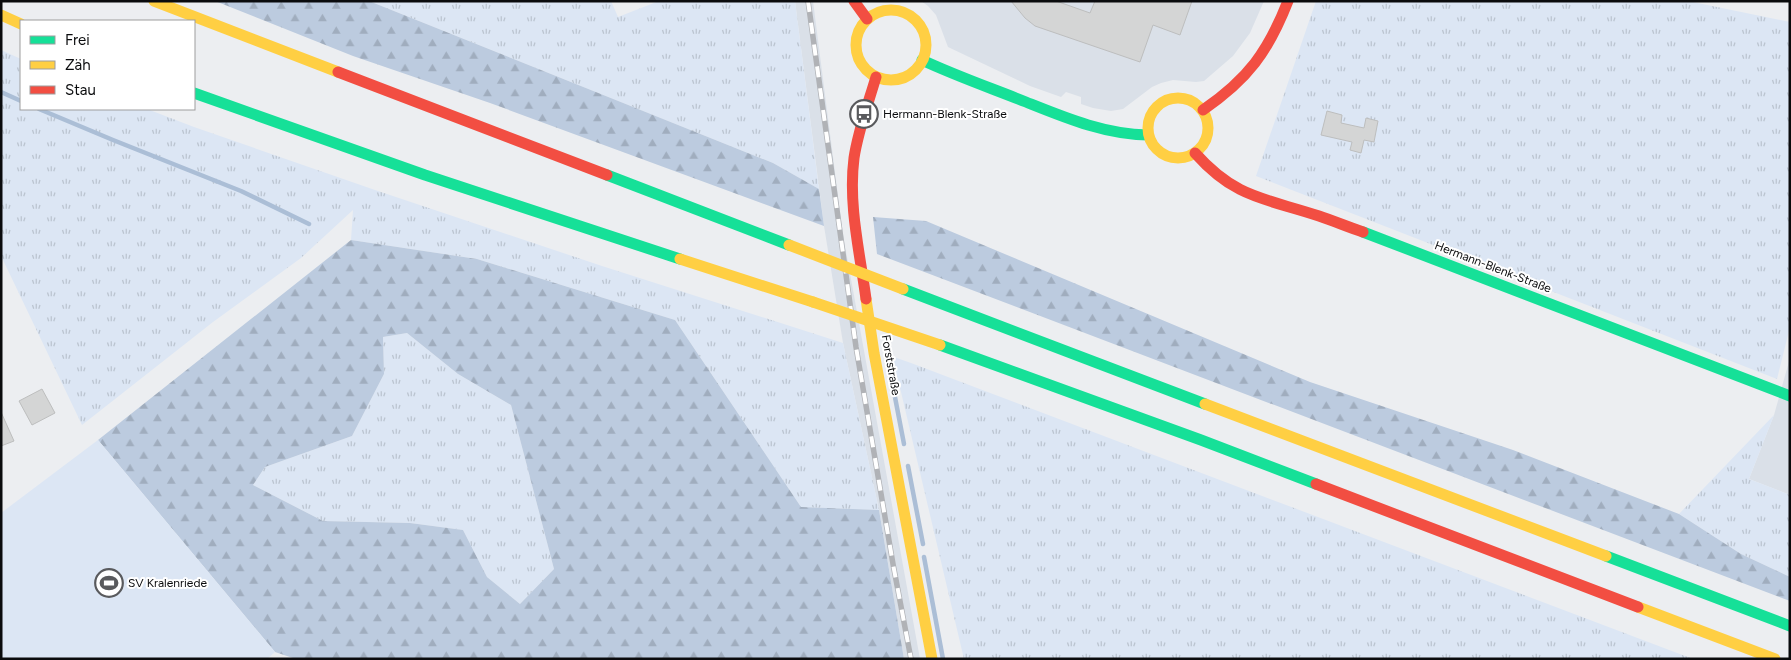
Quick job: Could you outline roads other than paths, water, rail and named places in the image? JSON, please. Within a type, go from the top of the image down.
[{"type":"main road","points":[[154,1],[903,289],[1790,626]]},
{"type":"main road","points":[[854,1],[867,19]]},
{"type":"main road","points":[[1203,110],[1231,91],[1247,76],[1275,33],[1288,1]]},
{"type":"main road","points":[[882,11],[900,12],[915,20],[920,27],[926,43],[922,60],[913,72],[899,79],[891,80],[876,77],[862,66],[856,50],[858,33],[867,19],[882,11]]},
{"type":"main road","points":[[1,15],[20,24]]},
{"type":"main road","points":[[922,60],[962,78],[1108,132],[1130,135],[1148,134]]},
{"type":"main road","name":"Forststraße","points":[[876,77],[864,114],[854,160],[854,215],[874,353],[932,659]]},
{"type":"main road","points":[[195,93],[271,122],[459,187],[940,345],[1202,440],[1776,659]]},
{"type":"main road","points":[[1177,97],[1192,100],[1203,110],[1208,130],[1204,143],[1195,153],[1181,158],[1167,156],[1155,148],[1148,134],[1148,120],[1156,106],[1177,97]]},
{"type":"main road","name":"Hermann-Blenk-Straße","points":[[1195,153],[1205,166],[1219,177],[1254,198],[1320,216],[1790,396]]},
{"type":"waterway","points":[[1,92],[20,101]]},
{"type":"waterway","points":[[41,110],[241,191],[309,224]]},
{"type":"waterway","points":[[894,392],[904,444]]},
{"type":"waterway","points":[[908,466],[923,544]]},
{"type":"waterway","points":[[924,557],[943,659]]},
{"type":"railway","points":[[808,1],[856,347],[911,659]]},
{"type":"place","name":"Hermann-Blenk-Straße","points":[[864,114]]},
{"type":"place","name":"SV Kralenriede","points":[[109,583]]}]
